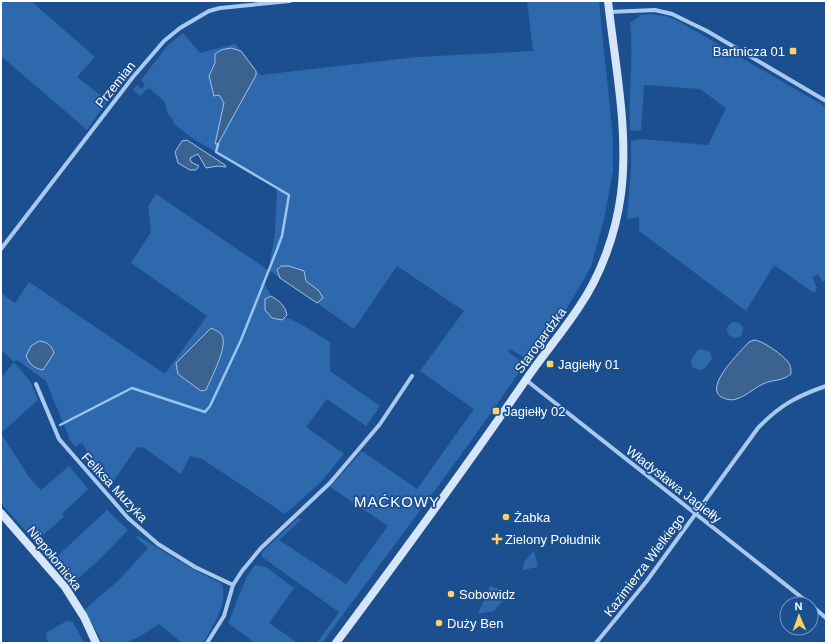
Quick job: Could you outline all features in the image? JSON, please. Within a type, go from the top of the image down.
[{"type":"main road","name":"Starogardzka","points":[[336,643],[499,420],[583,300],[604,256],[616,220],[621,195],[624,158],[623,135],[608,1]]},
{"type":"main road","name":"Niepołomicka","points":[[1,513],[66,587],[84,617],[96,643]]},
{"type":"street","name":"Przemian","points":[[1,249],[125,87],[164,41],[180,28],[214,9],[244,4],[290,1]]},
{"type":"street","points":[[609,12],[655,10],[672,14],[707,31],[826,101]]},
{"type":"street","points":[[207,643],[224,616],[233,585],[242,570],[261,548],[334,478],[380,424],[412,376]]},
{"type":"street","name":"Władysława Jagiełły","points":[[526,380],[800,596]]},
{"type":"street","name":"Feliksa Muzyka","points":[[36,384],[59,439],[128,518],[158,544],[195,567],[233,585]]},
{"type":"street","name":"Kazimierza Wielkiego","points":[[596,643],[646,582],[747,441],[765,420],[780,406],[802,394],[826,386]]},
{"type":"shaded area","points":[[1,1],[31,1],[95,57],[77,77],[105,99],[109,99],[87,130],[1,56]]},
{"type":"shaded area","points":[[527,1],[599,1],[613,138],[613,171],[604,219],[591,267],[564,313],[528,360],[510,349],[508,352],[525,364],[450,470],[322,643],[317,643],[339,612],[262,557],[262,552],[297,519],[302,519],[279,540],[346,584],[388,526],[330,487],[362,451],[417,489],[474,409],[420,371],[464,311],[397,266],[354,329],[317,303],[323,298],[306,281],[279,274],[280,278],[269,270],[264,283],[271,296],[265,299],[282,320],[285,317],[291,319],[330,342],[330,371],[380,406],[366,426],[327,399],[306,427],[344,454],[321,482],[285,514],[202,459],[190,456],[181,474],[144,448],[137,447],[108,489],[84,460],[89,455],[82,443],[75,447],[70,440],[46,381],[17,360],[14,362],[1,350],[1,293],[15,303],[29,282],[165,374],[207,316],[131,263],[151,232],[148,206],[156,194],[268,270],[275,232],[277,188],[192,138],[174,124],[173,120],[168,114],[164,101],[150,89],[147,89],[140,96],[133,90],[137,85],[142,89],[145,84],[141,80],[168,45],[183,33],[200,53],[235,44],[241,51],[231,48],[211,68],[219,95],[224,103],[218,144],[256,71],[260,75],[417,57],[533,51]],"holes":[[[211,328],[178,374],[177,363]]]},
{"type":"shaded area","points":[[650,14],[666,16],[680,22],[826,107],[826,281],[823,282],[818,274],[812,277],[817,288],[814,293],[774,265],[746,311],[639,231],[639,217],[627,219],[631,168],[631,141],[640,139],[708,145],[726,108],[700,89],[644,85],[641,130],[630,130],[630,23],[639,17],[639,15]]},
{"type":"shaded area","points":[[231,48],[241,51],[256,71],[256,75],[218,144],[215,144],[224,103],[219,95],[214,96],[209,76],[215,63],[215,54],[221,50]]},
{"type":"shaded area","points":[[187,140],[226,167],[218,166],[206,168],[198,154],[190,158],[191,162],[199,166],[196,170],[190,170],[178,163],[175,152],[182,141]]},
{"type":"shaded area","points":[[281,266],[289,266],[304,271],[306,281],[319,291],[323,298],[317,303],[280,278],[277,270]]},
{"type":"shaded area","points":[[271,296],[285,309],[287,315],[282,320],[272,318],[265,310],[265,299]]},
{"type":"shaded area","points":[[735,322],[742,327],[743,330],[738,337],[735,338],[728,333],[727,330],[732,323]]},
{"type":"shaded area","points":[[211,328],[222,335],[223,347],[206,390],[201,391],[178,374],[176,363]]},
{"type":"shaded area","points":[[754,340],[767,345],[782,356],[790,365],[791,374],[787,377],[763,384],[734,400],[721,397],[717,392],[717,385],[720,377],[749,342]]},
{"type":"shaded area","points":[[39,341],[45,342],[49,345],[54,353],[43,370],[33,366],[26,356],[31,346]]},
{"type":"shaded area","points":[[701,349],[710,352],[712,359],[705,368],[700,370],[692,367],[691,360],[697,351]]},
{"type":"shaded area","points":[[14,362],[30,381],[38,400],[1,433],[1,378]]},
{"type":"shaded area","points":[[1,433],[29,477],[41,490],[69,466],[88,489],[62,514],[64,517],[35,542],[1,503]]},
{"type":"shaded area","points":[[107,510],[128,530],[101,558],[71,585],[52,561]]},
{"type":"shaded area","points":[[138,536],[191,568],[222,584],[222,606],[205,640],[201,643],[182,643],[159,624],[139,637],[125,643],[103,643],[84,610],[120,579],[148,548],[136,537]]},
{"type":"shaded area","points":[[534,550],[538,567],[522,570],[525,561]]},
{"type":"shaded area","points":[[255,565],[266,567],[294,588],[269,623],[298,643],[255,643],[228,623],[247,576]]},
{"type":"shaded area","points":[[490,586],[502,590],[504,599],[494,611],[478,614]]},
{"type":"shaded area","points":[[67,621],[73,622],[84,643],[49,643],[46,638],[47,632]]},
{"type":"waterway","points":[[60,425],[132,388],[205,412],[210,406],[241,340],[282,236],[289,195],[216,152],[218,144]]},
{"type":"place","name":"Bartnicza 01","points":[[793,51]]},
{"type":"place","name":"Jagiełły 01","points":[[550,364]]},
{"type":"place","name":"Jagiełły 02","points":[[496,411]]},
{"type":"place","name":"Żabka","points":[[506,517]]},
{"type":"place","name":"Zielony Południk","points":[[497,539]]},
{"type":"place","name":"Sobowidz","points":[[451,594]]},
{"type":"place","name":"Duży Ben","points":[[439,623]]},
{"type":"district","name":"MAĆKOWY","points":[[397,502]]}]
